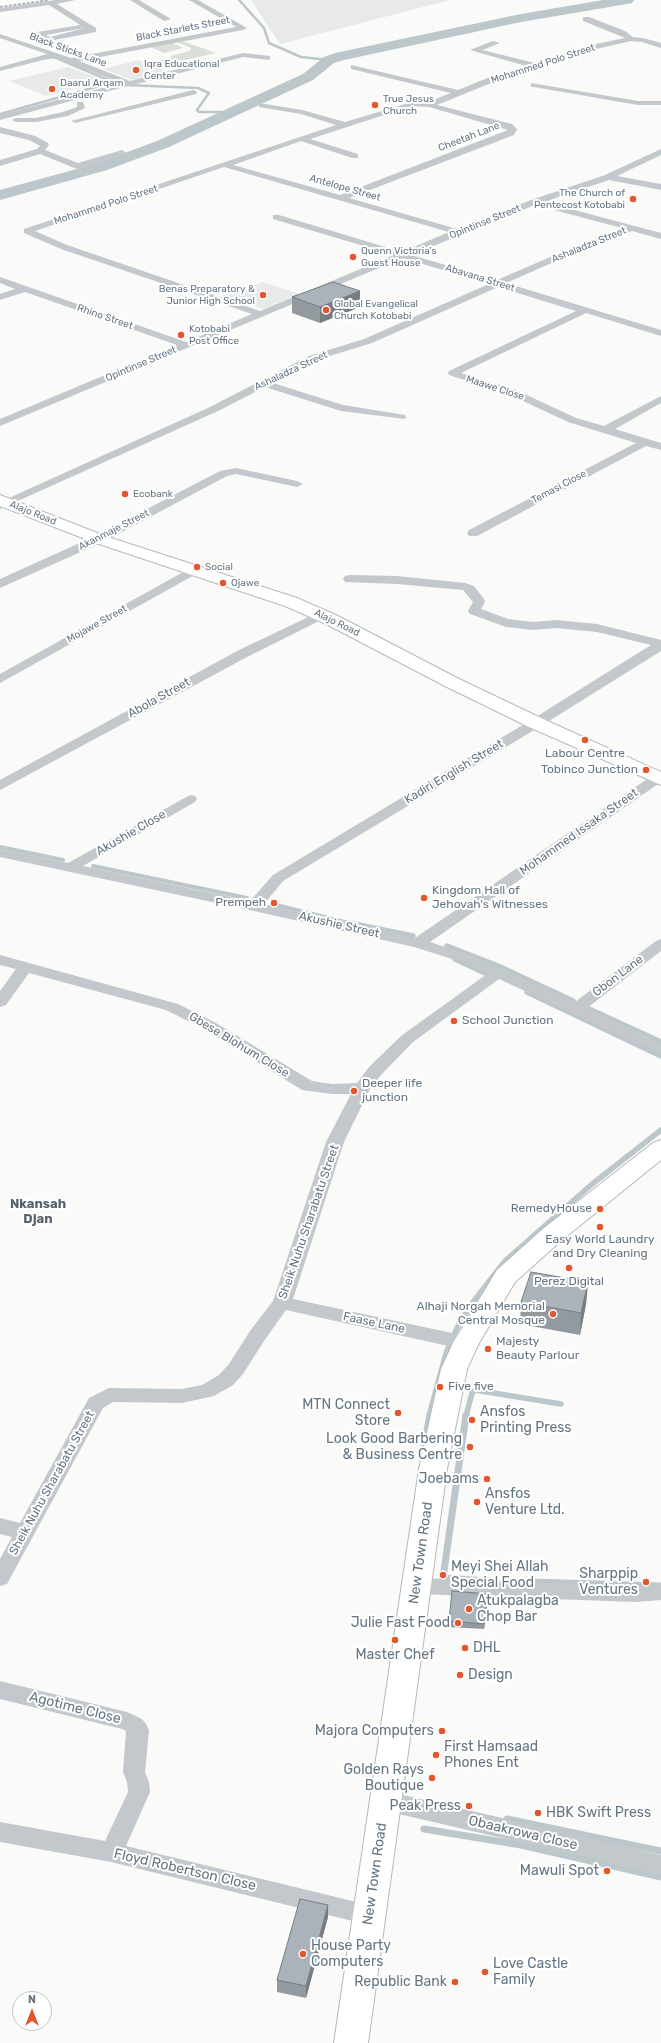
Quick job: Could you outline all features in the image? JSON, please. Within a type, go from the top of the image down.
[{"type":"street","points":[[0,10],[71,0]]},
{"type":"street","points":[[134,0],[167,19]]},
{"type":"street","name":"Black Starlets Street","points":[[72,60],[243,28],[193,0]]},
{"type":"street","points":[[50,3],[96,32],[49,39],[38,34],[86,26]]},
{"type":"street","points":[[586,19],[622,33],[632,39]]},
{"type":"street","name":"Black Sticks Lane","points":[[0,36],[72,60],[129,83]]},
{"type":"street","name":"Mohammed Polo Street","points":[[260,314],[64,247],[27,231],[408,105],[425,105],[459,94],[533,65],[594,47],[632,39],[648,41],[661,38]]},
{"type":"street","points":[[0,43],[11,40]]},
{"type":"street","points":[[648,41],[661,46]]},
{"type":"street","points":[[496,43],[474,50],[533,65]]},
{"type":"street","points":[[0,69],[55,54]]},
{"type":"street","points":[[2,118],[98,90],[243,55],[266,58]]},
{"type":"street","points":[[354,67],[459,94]]},
{"type":"street","points":[[534,85],[636,103],[661,103]]},
{"type":"street","points":[[118,86],[151,87]]},
{"type":"street","points":[[75,121],[139,105],[197,93],[172,88]]},
{"type":"street","points":[[98,90],[112,95]]},
{"type":"street","points":[[2,118],[36,120],[65,114],[81,108],[79,103],[68,99]]},
{"type":"street","points":[[126,100],[139,105]]},
{"type":"street","points":[[262,105],[302,112],[346,125]]},
{"type":"street","name":"Cheetah Lane","points":[[341,198],[513,131],[509,126],[425,105]]},
{"type":"street","points":[[0,130],[32,138],[42,148],[77,166],[85,165],[122,153]]},
{"type":"street","points":[[302,139],[355,156]]},
{"type":"street","points":[[0,163],[42,148]]},
{"type":"street","name":"Opintinse Street","points":[[0,423],[458,232],[534,202],[608,177],[661,152]]},
{"type":"street","name":"Antelope Street","points":[[225,165],[458,232]]},
{"type":"street","points":[[608,177],[661,187]]},
{"type":"street","points":[[534,202],[661,236]]},
{"type":"street","name":"Abavana Street","points":[[276,217],[661,334]]},
{"type":"street","name":"Ashaladza Street","points":[[2,503],[214,409],[313,358],[368,341],[631,228]]},
{"type":"street","name":"Rhino Street","points":[[0,280],[186,345]]},
{"type":"street","points":[[0,297],[24,289]]},
{"type":"street","name":"Maawe Close","points":[[585,310],[454,373],[458,376],[512,392],[572,420],[606,429]]},
{"type":"street","points":[[264,382],[341,408],[401,417]]},
{"type":"street","points":[[606,429],[661,399]]},
{"type":"street","points":[[606,429],[661,447]]},
{"type":"street","name":"Temasi Close","points":[[473,533],[645,442]]},
{"type":"street","name":"Akanmaje Street","points":[[0,584],[99,540],[224,473],[236,471],[297,484]]},
{"type":"street","name":"Alajo Road","points":[[2,503],[99,540],[258,590],[321,615],[536,723],[660,778]]},
{"type":"street","name":"Mojawe Street","points":[[0,679],[194,570]]},
{"type":"street","points":[[348,579],[397,580],[464,586],[476,595],[479,602],[474,608],[479,613],[511,624],[533,626],[556,624],[608,630],[661,645]]},
{"type":"street","name":"Abola Street","points":[[0,786],[244,653],[321,615]]},
{"type":"street","name":"Kadiri English Street","points":[[254,906],[278,878],[536,723],[661,645]]},
{"type":"street","name":"Mohammed Issaka Street","points":[[418,943],[660,778]]},
{"type":"street","name":"Akushie Close","points":[[71,867],[190,799]]},
{"type":"street","name":"Akushie Street","points":[[0,853],[254,906],[418,943],[454,954],[498,973],[661,1049]]},
{"type":"street","name":"Gbon Lane","points":[[576,1009],[661,944]]},
{"type":"street","name":"Gbese Blohum Close","points":[[0,960],[172,1006],[210,1026],[262,1060],[308,1086],[332,1089],[362,1088]]},
{"type":"street","points":[[0,1002],[26,966]]},
{"type":"street","name":"Sheik Nuhu Sharabatu Street","points":[[0,1578],[96,1403],[109,1395],[126,1394],[182,1396],[207,1391],[226,1380],[236,1369],[257,1336],[282,1303],[335,1142],[362,1088],[374,1071],[407,1039],[498,973]]},
{"type":"street","name":"New Town Road","points":[[351,2043],[433,1469],[454,1369],[466,1343],[506,1276],[520,1262],[661,1148]]},
{"type":"street","name":"Faase Lane","points":[[282,1303],[466,1343]]},
{"type":"street","points":[[0,1526],[25,1532]]},
{"type":"street","points":[[416,1586],[635,1594],[661,1592]]},
{"type":"street","name":"Agotime Close","points":[[0,1690],[127,1721],[134,1725],[138,1730],[134,1772],[138,1782],[138,1792],[111,1852]]},
{"type":"street","name":"Obaakrowa Close","points":[[386,1801],[661,1865]]},
{"type":"street","name":"Floyd Robertson Close","points":[[0,1832],[111,1852],[369,1915]]},
{"type":"shaded area","points":[[251,0],[450,0],[280,44]]},
{"type":"shaded area","points":[[182,41],[216,53],[160,66],[152,63],[172,57],[170,56],[190,51],[191,48],[177,42]]},
{"type":"shaded area","points":[[170,43],[183,48],[164,53],[150,47]]},
{"type":"shaded area","name":"Iqra Educational Center","points":[[139,60],[169,72],[132,80],[103,69]]},
{"type":"shaded area","name":"Daarul Arqam Academy","points":[[68,67],[106,81],[46,96],[9,81]]},
{"type":"shaded area","name":"Benas Preparatory & Junior High School","points":[[262,282],[300,294],[263,309],[225,296]]},
{"type":"building","points":[[333,282],[360,291],[320,307],[292,297]]},
{"type":"building","points":[[531,1272],[588,1282],[581,1313],[521,1302]]},
{"type":"building","name":"Atukpalagba Chop Bar","points":[[452,1591],[488,1594],[484,1624],[449,1621]]},
{"type":"building","name":"House Party Computers","points":[[300,1899],[328,1905],[306,1986],[277,1980]]},
{"type":"waterway","points":[[239,0],[264,28],[269,43],[301,57],[329,60]]},
{"type":"waterway","points":[[0,195],[101,167],[163,144],[308,77],[329,60],[340,56],[521,18],[627,0]]},
{"type":"waterway","points":[[0,114],[113,82],[54,57],[47,58]]},
{"type":"waterway","points":[[126,85],[198,88],[209,93],[197,110],[199,112],[231,112]]},
{"type":"waterway","points":[[0,847],[63,860]]},
{"type":"waterway","points":[[93,866],[247,898]]},
{"type":"waterway","points":[[272,904],[353,924]]},
{"type":"waterway","points":[[349,923],[413,936]]},
{"type":"waterway","points":[[447,946],[498,966],[573,1001]]},
{"type":"waterway","points":[[455,959],[485,973]]},
{"type":"waterway","points":[[527,992],[661,1056]]},
{"type":"waterway","points":[[589,1009],[661,1042]]},
{"type":"waterway","points":[[429,1416],[446,1353],[457,1328],[470,1306],[505,1261],[591,1185],[661,1130]]},
{"type":"waterway","points":[[466,1416],[472,1393],[475,1390],[561,1404]]},
{"type":"waterway","points":[[422,1456],[430,1415]]},
{"type":"waterway","points":[[466,1415],[443,1578],[488,1581]]},
{"type":"waterway","points":[[532,1582],[661,1586]]},
{"type":"waterway","points":[[507,1819],[661,1851]]},
{"type":"waterway","points":[[424,1829],[521,1845],[661,1877]]},
{"type":"railway","points":[[0,7],[49,0]]},
{"type":"place","name":"Iqra Educational Center","points":[[136,70]]},
{"type":"place","name":"Daarul Arqam Academy","points":[[52,89]]},
{"type":"place","name":"True Jesus Church","points":[[375,105]]},
{"type":"place","name":"The Church of Pentecost Kotobabi","points":[[633,199]]},
{"type":"place","name":"Quenn Victoria's Guest House","points":[[353,257]]},
{"type":"place","name":"Benas Preparatory & Junior High School","points":[[263,295]]},
{"type":"place","name":"Global Evangelical Church Kotobabi","points":[[326,310]]},
{"type":"place","name":"Kotobabi Post Office","points":[[181,335]]},
{"type":"place","name":"Ecobank","points":[[125,494]]},
{"type":"place","name":"Social","points":[[197,567]]},
{"type":"place","name":"Ojawe","points":[[223,583]]},
{"type":"place","name":"Labour Centre","points":[[585,740]]},
{"type":"place","name":"Tobinco Junction","points":[[646,770]]},
{"type":"place","name":"Kingdom Hall of Jehovah's Witnesses","points":[[424,898]]},
{"type":"place","name":"Prempeh","points":[[274,903]]},
{"type":"place","name":"School Junction","points":[[454,1021]]},
{"type":"place","name":"Deeper life junction","points":[[354,1091]]},
{"type":"place","name":"RemedyHouse","points":[[600,1209]]},
{"type":"place","name":"Easy World Laundry and Dry Cleaning","points":[[600,1227]]},
{"type":"place","name":"Perez Digital","points":[[569,1268]]},
{"type":"place","name":"Alhaji Norgah Memorial Central Mosque","points":[[553,1314]]},
{"type":"place","name":"Majesty Beauty Parlour","points":[[488,1349]]},
{"type":"place","name":"Five five","points":[[440,1387]]},
{"type":"place","name":"MTN Connect Store","points":[[398,1413]]},
{"type":"place","name":"Ansfos Printing Press","points":[[472,1420]]},
{"type":"place","name":"Look Good Barbering & Business Centre","points":[[470,1447]]},
{"type":"place","name":"Joebams","points":[[487,1479]]},
{"type":"place","name":"Ansfos Venture Ltd.","points":[[477,1502]]},
{"type":"place","name":"Meyi Shei Allah Special Food","points":[[443,1575]]},
{"type":"place","name":"Sharppip Ventures","points":[[646,1582]]},
{"type":"place","name":"Atukpalagba Chop Bar","points":[[469,1609]]},
{"type":"place","name":"Julie Fast Food","points":[[458,1623]]},
{"type":"place","name":"Master Chef","points":[[395,1640]]},
{"type":"place","name":"DHL","points":[[465,1648]]},
{"type":"place","name":"Design","points":[[460,1675]]},
{"type":"place","name":"Majora Computers","points":[[442,1731]]},
{"type":"place","name":"First Hamsaad Phones Ent","points":[[436,1755]]},
{"type":"place","name":"Golden Rays Boutique","points":[[432,1778]]},
{"type":"place","name":"Peak Press","points":[[469,1806]]},
{"type":"place","name":"HBK Swift Press","points":[[538,1813]]},
{"type":"place","name":"Mawuli Spot","points":[[607,1871]]},
{"type":"place","name":"House Party Computers","points":[[303,1954]]},
{"type":"place","name":"Love Castle Family","points":[[485,1972]]},
{"type":"place","name":"Republic Bank","points":[[455,1982]]},
{"type":"district","name":"Nkansah Djan","points":[[38,1212]]}]
